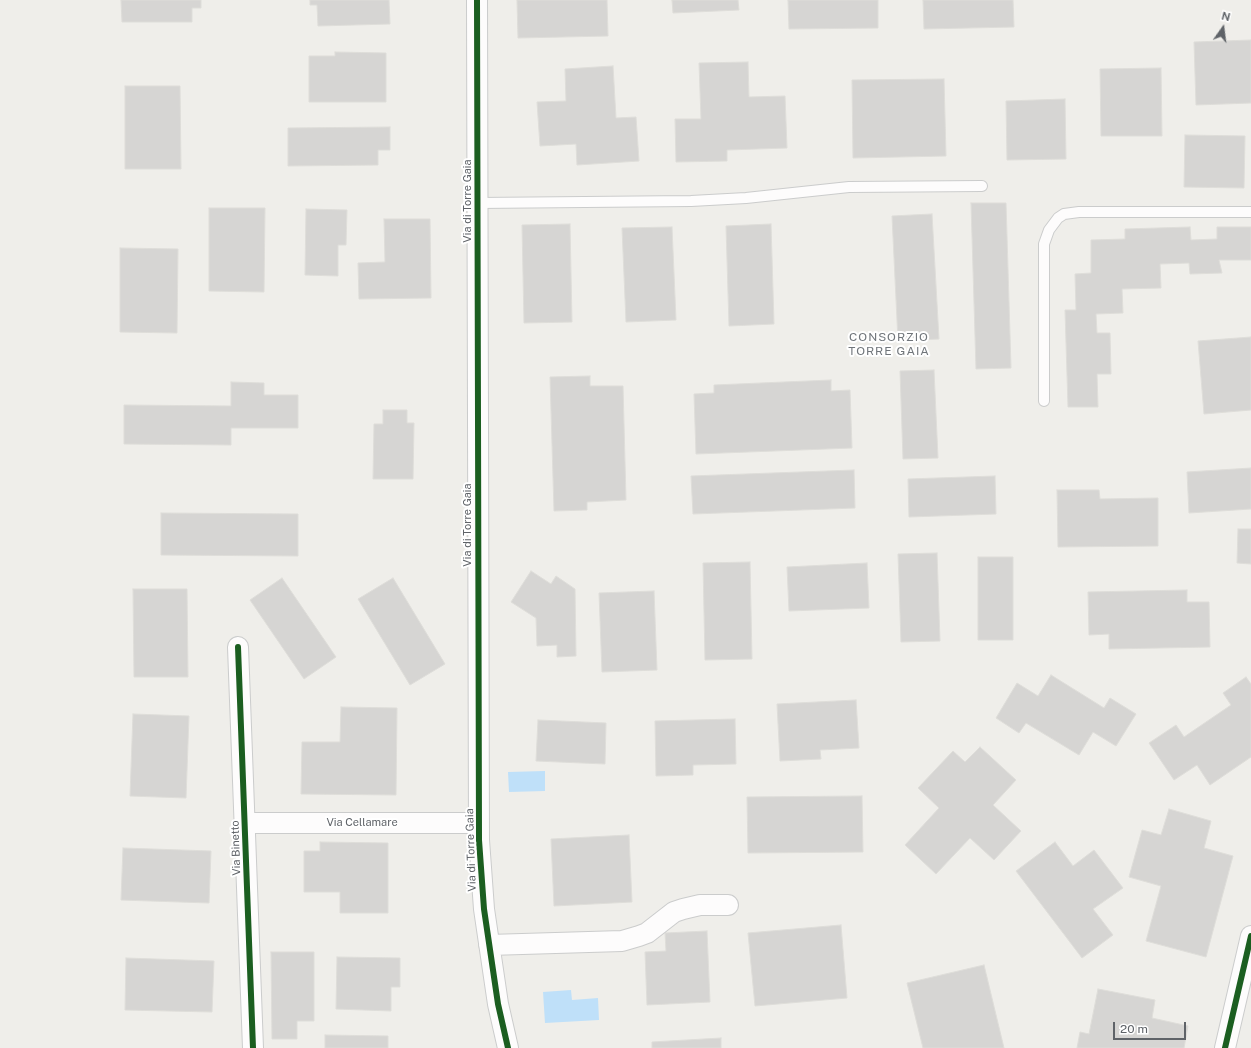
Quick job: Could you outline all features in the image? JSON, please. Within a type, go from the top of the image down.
[{"type":"street","name":"Via di Torre Gaia","points":[[477,0],[480,874],[498,1004],[508,1048]]},
{"type":"street","name":"Via Binetto","points":[[238,648],[253,1048]]},
{"type":"street","name":"Via Cellamare","points":[[245,823],[479,823]]},
{"type":"street","points":[[489,945],[622,940],[646,933],[674,912],[683,909],[700,905],[728,905]]},
{"type":"street","points":[[1224,1048],[1251,936]]},
{"type":"lane","points":[[478,204],[691,201],[746,198],[849,187],[982,186]]},
{"type":"lane","points":[[1044,401],[1044,244],[1048,230],[1058,218],[1064,214],[1079,212],[1251,212]]},
{"type":"water","points":[[545,771],[545,791],[509,792],[508,772]]},
{"type":"water","points":[[571,990],[572,1000],[598,998],[599,1020],[545,1023],[543,992]]},
{"type":"building","points":[[121,0],[201,0],[201,8],[192,8],[192,22],[122,22]]},
{"type":"building","points":[[310,0],[389,0],[390,24],[318,26],[317,5],[310,5]]},
{"type":"building","points":[[517,0],[607,0],[608,36],[518,38]]},
{"type":"building","points":[[672,0],[738,0],[739,10],[673,13]]},
{"type":"building","points":[[788,0],[878,0],[878,28],[789,29]]},
{"type":"building","points":[[923,0],[1013,0],[1014,27],[924,29]]},
{"type":"building","points":[[1251,40],[1251,103],[1196,105],[1194,42]]},
{"type":"building","points":[[335,52],[386,53],[386,102],[309,102],[309,56],[335,56]]},
{"type":"building","points":[[748,62],[749,97],[785,96],[787,148],[727,150],[727,161],[676,162],[675,119],[701,119],[699,63]]},
{"type":"building","points":[[613,66],[616,118],[636,117],[639,161],[577,165],[576,144],[540,146],[537,102],[566,101],[565,69]]},
{"type":"building","points":[[1161,68],[1162,136],[1101,136],[1100,69]]},
{"type":"building","points":[[944,79],[946,156],[853,158],[852,80]]},
{"type":"building","points":[[125,86],[180,86],[181,169],[125,169]]},
{"type":"building","points":[[1065,99],[1066,159],[1007,160],[1006,101]]},
{"type":"building","points":[[390,127],[390,150],[378,150],[378,165],[288,166],[288,128]]},
{"type":"building","points":[[1185,135],[1245,136],[1244,188],[1184,187]]},
{"type":"building","points":[[971,203],[1006,203],[1011,368],[976,369]]},
{"type":"building","points":[[209,208],[265,208],[264,292],[209,291]]},
{"type":"building","points":[[306,209],[347,210],[346,245],[338,245],[338,276],[305,275]]},
{"type":"building","points":[[932,214],[939,339],[898,341],[892,216]]},
{"type":"building","points":[[384,219],[430,219],[431,298],[359,299],[358,263],[385,262]]},
{"type":"building","points":[[570,224],[572,322],[524,323],[522,225]]},
{"type":"building","points":[[771,224],[774,324],[729,326],[726,226]]},
{"type":"building","points":[[672,227],[676,320],[626,322],[622,228]]},
{"type":"building","points":[[1190,227],[1191,240],[1217,239],[1217,227],[1251,227],[1251,260],[1219,260],[1222,273],[1190,274],[1189,263],[1160,264],[1161,288],[1122,289],[1123,313],[1096,314],[1097,333],[1110,333],[1111,374],[1097,374],[1098,407],[1068,407],[1065,310],[1076,310],[1075,274],[1091,273],[1091,240],[1125,239],[1125,229]]},
{"type":"building","points":[[120,248],[178,249],[177,333],[120,332]]},
{"type":"building","points":[[1251,337],[1251,410],[1204,414],[1198,341]]},
{"type":"building","points":[[934,370],[938,458],[903,459],[900,371]]},
{"type":"building","points":[[590,376],[590,386],[623,386],[626,500],[587,502],[587,510],[554,511],[550,377]]},
{"type":"building","points":[[831,380],[831,391],[850,390],[852,448],[696,454],[694,394],[714,393],[714,385]]},
{"type":"building","points":[[231,382],[264,383],[264,395],[298,395],[298,428],[231,428],[231,445],[124,444],[124,405],[231,406]]},
{"type":"building","points":[[383,410],[407,410],[407,423],[414,423],[413,479],[373,479],[374,424],[383,424]]},
{"type":"building","points":[[1251,468],[1251,509],[1189,513],[1187,472]]},
{"type":"building","points":[[854,470],[855,508],[693,514],[691,476]]},
{"type":"building","points":[[995,476],[996,514],[909,517],[908,479]]},
{"type":"building","points":[[1057,490],[1099,490],[1100,499],[1158,498],[1158,546],[1058,547]]},
{"type":"building","points":[[161,513],[298,514],[298,556],[161,555]]},
{"type":"building","points":[[1238,529],[1251,529],[1251,564],[1237,563]]},
{"type":"building","points":[[937,553],[940,641],[901,642],[898,554]]},
{"type":"building","points":[[978,557],[1013,557],[1013,640],[978,640]]},
{"type":"building","points":[[750,562],[752,659],[705,660],[703,563]]},
{"type":"building","points":[[867,563],[869,608],[789,611],[787,567]]},
{"type":"building","points":[[531,571],[551,584],[556,576],[575,589],[576,656],[557,657],[557,645],[537,646],[536,618],[511,602]]},
{"type":"building","points":[[282,578],[336,657],[304,679],[250,600]]},
{"type":"building","points":[[393,578],[445,664],[410,685],[358,599]]},
{"type":"building","points":[[133,589],[187,589],[188,677],[134,677]]},
{"type":"building","points":[[1187,590],[1187,602],[1209,602],[1210,647],[1109,649],[1109,634],[1089,635],[1088,592]]},
{"type":"building","points":[[654,591],[657,670],[602,672],[599,593]]},
{"type":"building","points":[[1051,675],[1104,708],[1110,698],[1136,714],[1116,746],[1093,732],[1079,755],[1026,723],[1019,733],[996,718],[1017,683],[1038,696]]},
{"type":"building","points":[[1246,677],[1251,684],[1251,757],[1210,785],[1197,765],[1174,780],[1149,743],[1176,725],[1184,737],[1231,705],[1223,693]]},
{"type":"building","points":[[856,700],[859,748],[820,750],[821,759],[780,761],[777,704]]},
{"type":"building","points":[[341,707],[397,708],[396,795],[301,794],[302,742],[340,742]]},
{"type":"building","points":[[133,714],[189,716],[186,798],[130,796]]},
{"type":"building","points":[[735,719],[736,764],[693,765],[693,775],[656,776],[655,721]]},
{"type":"building","points":[[538,720],[606,723],[605,764],[536,761]]},
{"type":"building","points":[[980,747],[1016,780],[993,805],[1021,831],[994,860],[970,838],[936,874],[905,845],[939,808],[918,788],[953,751],[965,762]]},
{"type":"building","points":[[862,796],[863,852],[748,853],[747,797]]},
{"type":"building","points":[[1169,809],[1211,821],[1204,848],[1233,856],[1206,957],[1146,941],[1161,886],[1129,877],[1142,830],[1161,835]]},
{"type":"building","points":[[629,835],[632,902],[554,906],[551,839]]},
{"type":"building","points":[[320,842],[388,843],[388,913],[340,913],[340,892],[304,892],[304,851],[320,851]]},
{"type":"building","points":[[1055,842],[1073,866],[1094,850],[1123,888],[1093,909],[1113,935],[1082,958],[1016,871]]},
{"type":"building","points":[[123,848],[211,851],[209,903],[121,900]]},
{"type":"building","points":[[841,925],[847,998],[755,1006],[748,933]]},
{"type":"building","points":[[707,931],[710,1002],[647,1005],[645,952],[666,951],[665,933]]},
{"type":"building","points":[[271,952],[314,952],[314,1021],[297,1021],[297,1039],[272,1039]]},
{"type":"building","points":[[337,957],[400,958],[400,987],[391,987],[391,1011],[336,1009]]},
{"type":"building","points":[[126,958],[214,961],[212,1012],[125,1010]]},
{"type":"building","points":[[984,965],[1004,1048],[923,1048],[907,983]]},
{"type":"building","points":[[1098,989],[1155,1000],[1152,1018],[1188,1026],[1184,1048],[1077,1048],[1080,1032],[1089,1034]]},
{"type":"building","points":[[325,1035],[388,1036],[388,1048],[325,1048]]},
{"type":"building","points":[[721,1038],[721,1048],[652,1048],[652,1042]]},
{"type":"cycle path","points":[[477,0],[479,840],[484,909],[498,1004],[508,1048]]},
{"type":"cycle path","points":[[238,647],[253,1048]]},
{"type":"cycle path","points":[[1225,1048],[1251,936]]},
{"type":"district","name":"CONSORZIO TORRE GAIA","points":[[889,344]]}]
